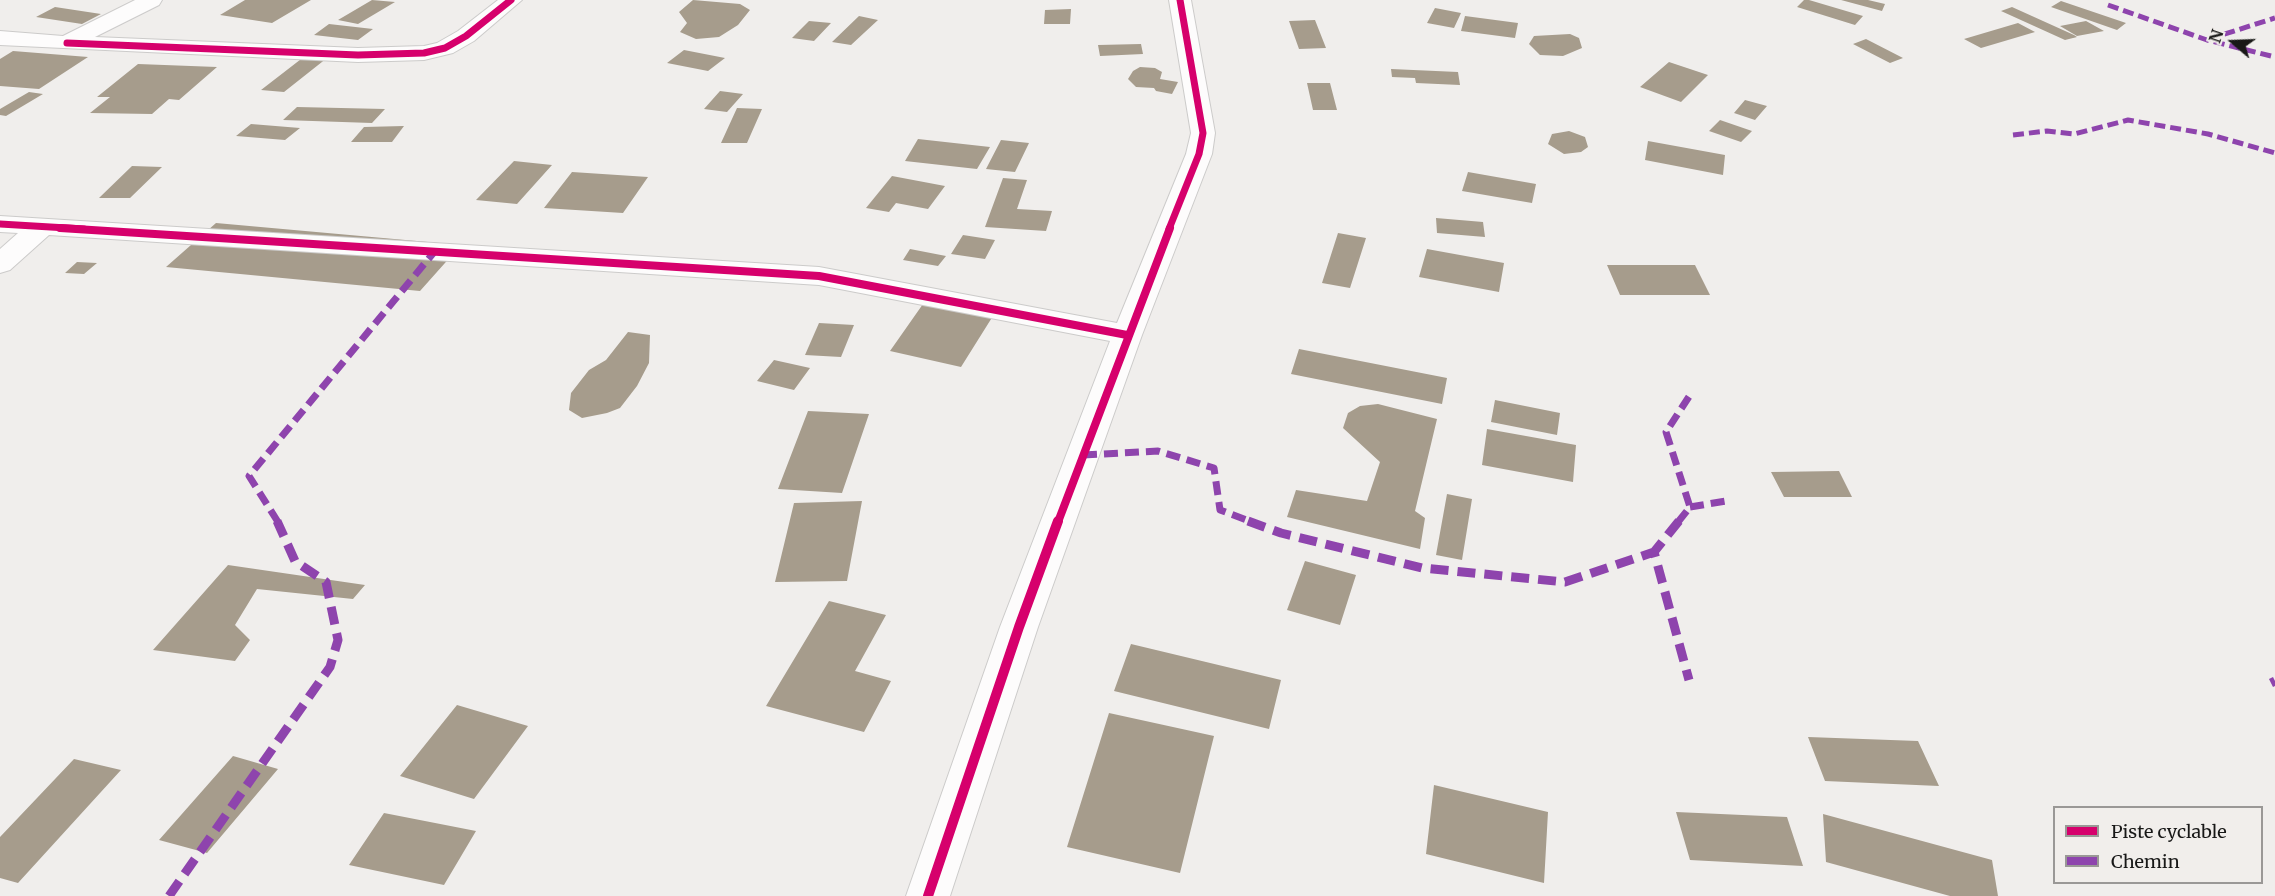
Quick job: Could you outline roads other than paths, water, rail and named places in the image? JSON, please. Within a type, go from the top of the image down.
[{"type":"street","points":[[67,43],[151,0]]},
{"type":"street","points":[[0,38],[67,43],[358,55],[424,53],[445,48],[466,36],[511,0]]},
{"type":"street","points":[[928,896],[1019,627],[1127,335],[1199,154],[1203,133],[1180,0]]},
{"type":"street","points":[[0,224],[819,276],[1127,335]]},
{"type":"street","points":[[0,264],[43,226]]}]
